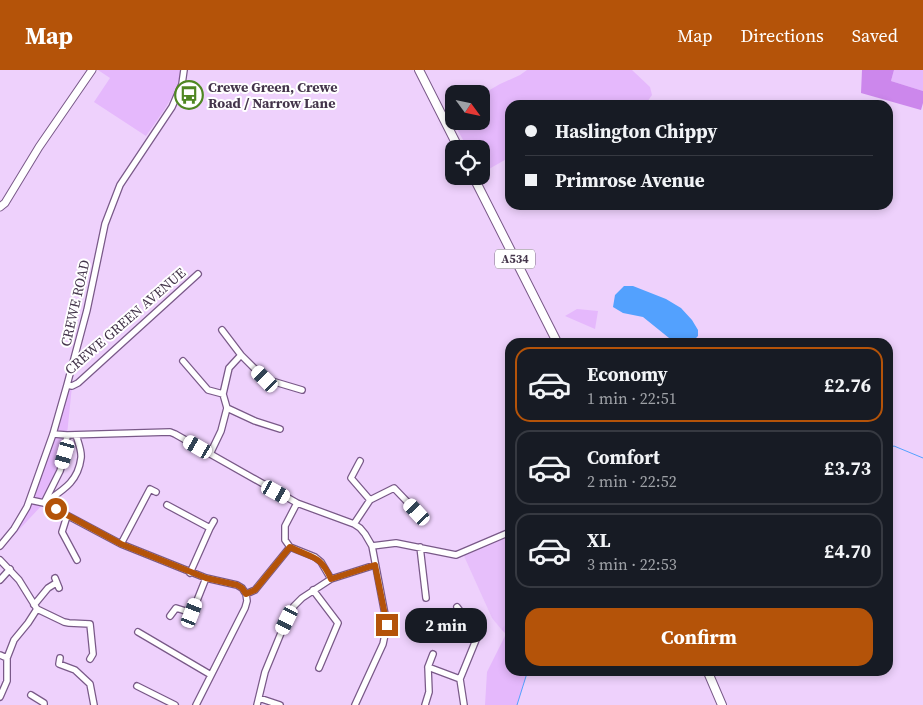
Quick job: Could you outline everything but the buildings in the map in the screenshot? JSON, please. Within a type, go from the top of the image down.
[{"type":"highway","points":[[419,70],[454,140]]},
{"type":"highway","name":"A534","points":[[478,185],[555,338]]},
{"type":"highway","points":[[710,676],[722,705]]},
{"type":"main road","points":[[0,207],[5,203],[39,148],[92,70]]},
{"type":"street","name":"CREWE ROAD","points":[[0,546],[17,524],[30,500],[52,434],[87,310],[105,224],[120,185],[172,107],[182,84],[184,70]]},
{"type":"street","name":"CREWE GREEN AVENUE","points":[[67,385],[72,386],[78,383],[198,274]]},
{"type":"street","points":[[222,330],[241,355],[265,379],[302,390]]},
{"type":"street","points":[[210,454],[221,430],[227,408],[223,394],[228,368],[241,355]]},
{"type":"street","points":[[183,361],[208,390],[223,394]]},
{"type":"street","points":[[227,408],[255,421],[280,429]]},
{"type":"street","points":[[52,434],[170,432],[297,503],[354,524],[360,528],[372,546],[387,625],[383,644],[355,705]]},
{"type":"street","points":[[44,503],[60,471],[65,454],[67,435]]},
{"type":"street","points":[[44,503],[75,479],[82,457],[76,435]]},
{"type":"street","points":[[360,461],[351,478],[370,500]]},
{"type":"street","points":[[354,524],[370,500],[394,488],[417,512]]},
{"type":"street","points":[[121,544],[150,489],[156,492]]},
{"type":"street","points":[[30,500],[44,503],[121,544],[190,573],[242,588],[246,594],[245,608],[196,705]]},
{"type":"street","points":[[297,503],[285,526],[285,540],[290,547],[315,557],[321,562],[331,579]]},
{"type":"street","points":[[167,504],[210,528]]},
{"type":"street","points":[[67,516],[62,532],[77,560]]},
{"type":"street","points":[[190,573],[214,521]]},
{"type":"street","points":[[372,546],[396,543],[456,555],[505,534]]},
{"type":"street","points":[[246,594],[255,590],[290,547]]},
{"type":"street","points":[[420,547],[426,598]]},
{"type":"street","points":[[0,560],[19,580],[36,607],[64,622],[90,624],[92,654],[90,659]]},
{"type":"street","points":[[257,705],[265,672],[294,606],[302,598],[331,579],[375,565]]},
{"type":"street","points":[[0,580],[10,569]]},
{"type":"street","points":[[170,616],[176,608],[192,613],[206,578]]},
{"type":"street","points":[[0,697],[7,680],[7,658],[14,640],[28,623],[48,588],[56,583]]},
{"type":"street","points":[[313,590],[338,623],[319,668]]},
{"type":"street","points":[[457,607],[478,635],[460,679],[464,705]]},
{"type":"street","points":[[138,632],[211,675]]},
{"type":"street","points":[[0,654],[7,658]]},
{"type":"street","points":[[425,705],[429,692],[428,667],[433,654]]},
{"type":"street","points":[[58,663],[75,670],[90,684],[94,705]]},
{"type":"street","points":[[428,667],[460,679]]},
{"type":"street","points":[[137,686],[175,705]]},
{"type":"street","points":[[31,695],[44,703],[44,705]]},
{"type":"street","points":[[259,698],[280,705]]},
{"type":"shaded area","points":[[98,70],[181,70],[172,97],[146,136],[94,102],[110,78]]},
{"type":"shaded area","points":[[527,70],[632,70],[650,87],[652,95],[648,100],[505,100],[505,160],[490,168],[490,140],[463,140],[458,130],[490,130],[490,90]]},
{"type":"shaded area","points":[[862,70],[894,70],[891,81],[923,91],[923,103],[921,110],[893,102],[893,100],[886,100],[861,93]]},
{"type":"shaded area","points":[[894,70],[923,70],[923,91],[891,81]]},
{"type":"shaded area","points":[[577,309],[598,311],[595,329],[565,316]]},
{"type":"shaded area","points":[[67,385],[72,386],[67,435],[54,435],[65,439],[65,454],[44,503],[0,550],[0,546],[20,519]]},
{"type":"shaded area","points":[[505,538],[505,625],[501,629],[492,618],[464,556]]},
{"type":"shaded area","points":[[505,625],[505,633],[501,629]]},
{"type":"shaded area","points":[[505,636],[505,676],[526,676],[517,705],[485,705],[487,672]]},
{"type":"water","points":[[624,286],[633,286],[666,299],[681,308],[692,320],[698,330],[698,336],[696,338],[669,338],[643,317],[623,313],[613,307],[615,295]]},
{"type":"waterway","points":[[893,446],[923,458]]},
{"type":"waterway","points":[[517,705],[526,676]]},
{"type":"place","name":"Crewe Green, Crewe Road / Narrow Lane","points":[[189,95]]},
{"type":"route","points":[[56,509],[121,544],[190,573],[237,585],[246,594],[255,590],[290,547],[315,557],[321,562],[331,579],[375,565],[387,625]]}]
